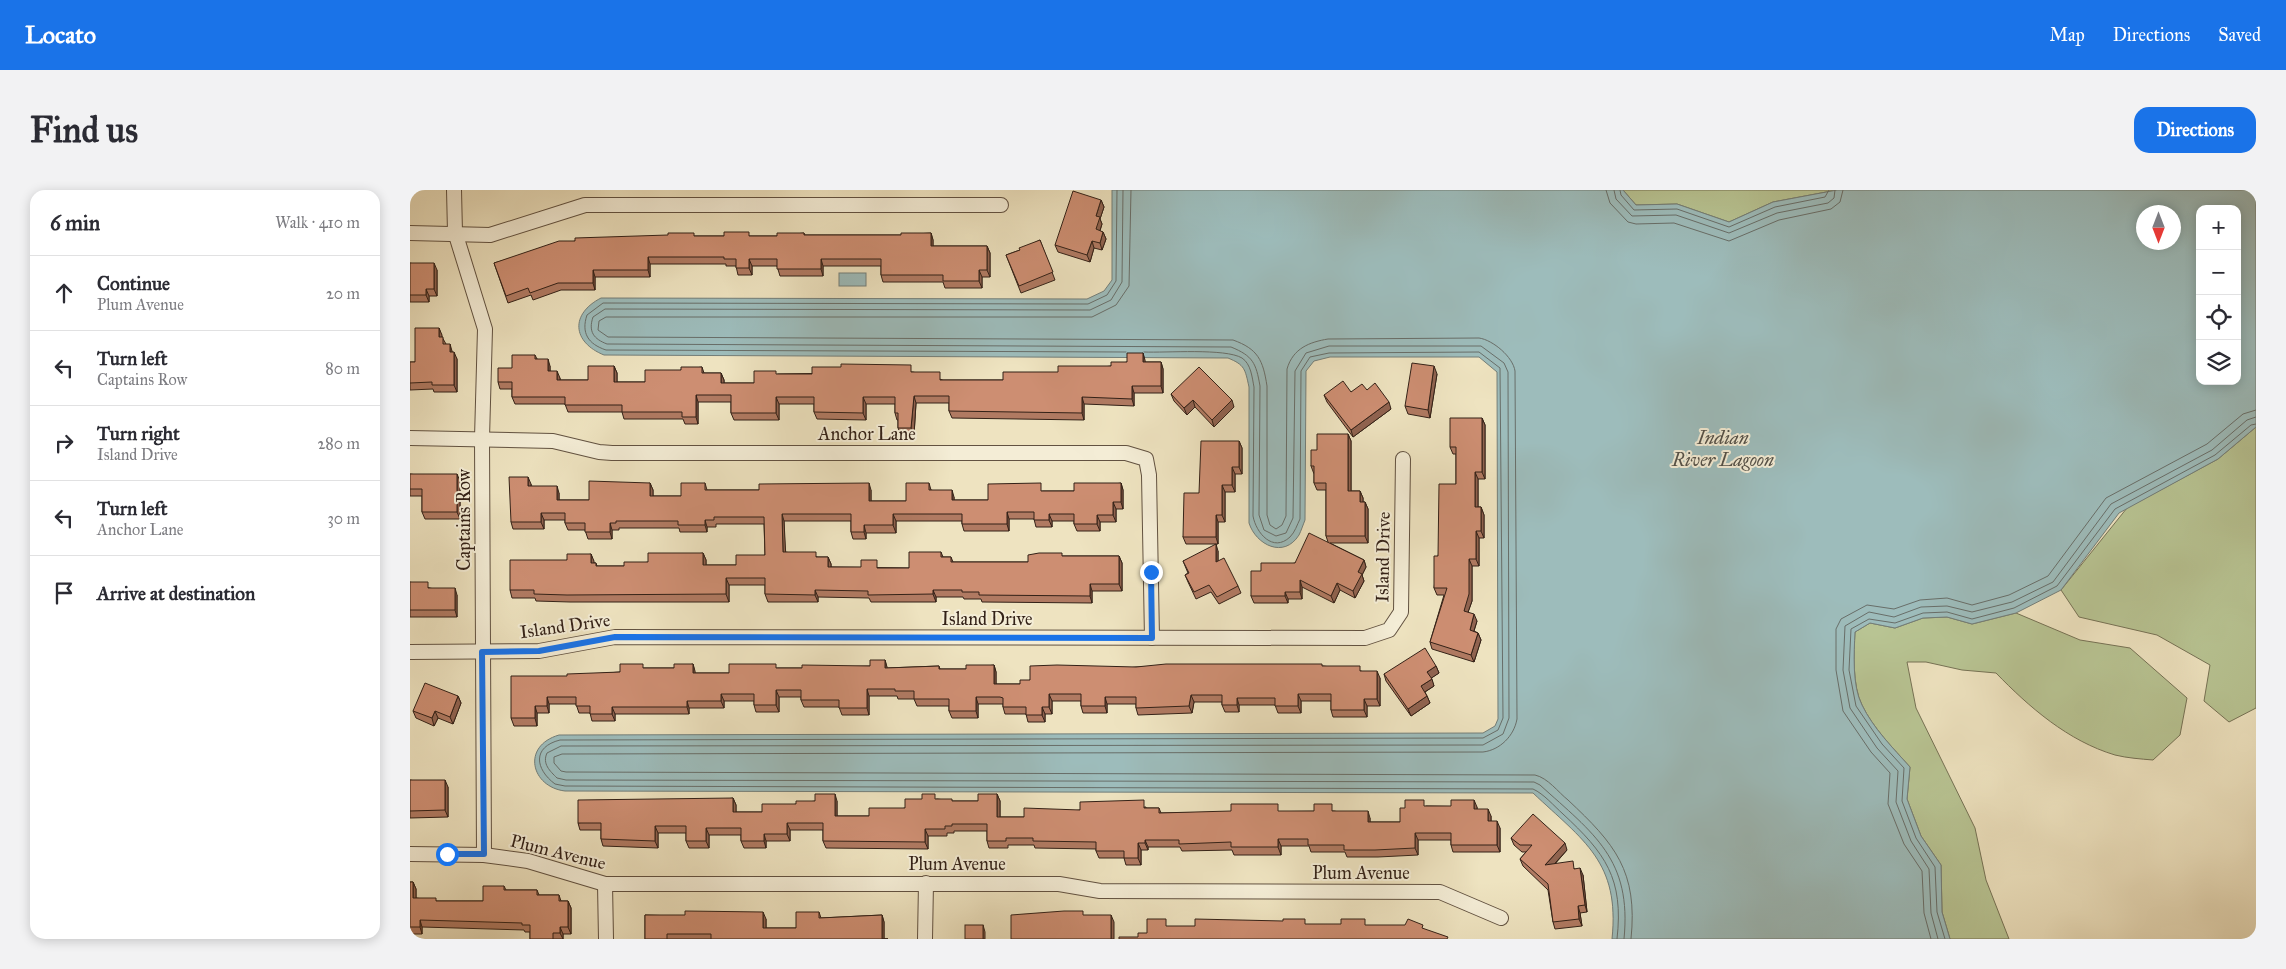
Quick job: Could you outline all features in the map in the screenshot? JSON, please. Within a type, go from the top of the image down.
[{"type":"street","name":"Captains Row","points":[[454,190],[455,232],[485,329],[482,438],[484,854]]},
{"type":"street","points":[[410,232],[455,232],[490,235],[585,205],[1001,205]]},
{"type":"street","name":"Anchor Lane","points":[[410,438],[553,440],[612,454],[1126,453],[1146,459],[1149,475],[1152,638]]},
{"type":"street","name":"Island Drive","points":[[410,652],[539,651],[615,637],[1365,638],[1389,630],[1401,612],[1403,459]]},
{"type":"street","name":"Plum Avenue","points":[[410,854],[484,854],[528,861],[606,884],[1059,884],[1100,891],[1440,892],[1501,918]]},
{"type":"street","points":[[925,939],[926,883]]},
{"type":"street","points":[[606,884],[606,939]]},
{"type":"green space","points":[[1623,190],[1837,190],[1773,202],[1729,222],[1677,204],[1636,205]]},
{"type":"green space","points":[[2256,427],[2256,708],[2229,722],[2204,701],[2210,665],[2157,635],[2079,617],[2061,590],[2127,508],[2218,459]]},
{"type":"green space","points":[[2016,613],[2080,640],[2130,648],[2187,698],[2180,735],[2153,760],[2115,755],[2081,741],[2050,722],[1996,673],[1962,670],[1926,662],[1907,662],[1916,708],[1975,828],[1986,880],[2009,939],[1950,939],[1942,912],[1941,865],[1921,836],[1907,799],[1910,767],[1878,730],[1859,697],[1854,669],[1855,632],[1870,623],[1895,628],[1923,618],[1947,617],[1972,624]]},
{"type":"water","name":"Indian River Lagoon","points":[[1112,190],[1623,190],[1636,205],[1677,204],[1729,222],[1773,202],[1837,190],[2256,190],[2256,427],[2218,459],[2119,513],[2061,590],[2016,613],[1972,624],[1947,617],[1923,618],[1895,628],[1870,623],[1855,632],[1854,669],[1859,697],[1878,730],[1910,767],[1907,799],[1921,836],[1941,865],[1942,912],[1950,939],[1612,939],[1613,913],[1610,890],[1604,872],[1595,855],[1568,825],[1533,793],[565,791],[553,788],[544,782],[535,766],[535,756],[539,748],[547,740],[559,735],[1483,733],[1495,726],[1498,719],[1497,372],[1479,357],[1330,357],[1314,361],[1306,371],[1305,520],[1299,535],[1293,542],[1278,548],[1264,543],[1258,538],[1249,523],[1249,387],[1243,368],[1228,358],[604,355],[586,343],[579,328],[584,312],[601,298],[1087,299],[1104,291],[1112,280]]},
{"type":"water","points":[[839,273],[866,273],[866,286],[839,286]]},
{"type":"building","points":[[1073,191],[1101,200],[1096,216],[1100,217],[1096,229],[1103,232],[1100,243],[1092,241],[1087,255],[1055,245]]},
{"type":"building","points":[[724,232],[749,232],[749,236],[777,236],[777,233],[804,233],[804,235],[901,235],[901,233],[931,233],[931,246],[987,246],[987,270],[979,270],[979,281],[943,281],[943,275],[881,275],[881,259],[821,259],[821,269],[777,269],[777,259],[749,259],[749,268],[736,268],[736,259],[724,259],[724,257],[648,257],[648,270],[593,270],[593,283],[558,283],[530,293],[528,288],[506,296],[494,263],[559,241],[575,241],[575,238],[668,235],[668,233],[694,233],[694,236],[724,236]]},
{"type":"building","points":[[1040,240],[1053,272],[1019,286],[1006,255]]},
{"type":"building","points":[[410,263],[434,263],[434,289],[426,289],[426,295],[410,295]]},
{"type":"building","points":[[415,328],[439,328],[439,337],[443,337],[443,344],[450,344],[450,352],[454,352],[454,385],[432,385],[432,382],[410,383],[410,362],[415,362]]},
{"type":"building","points":[[1127,353],[1143,353],[1143,362],[1161,362],[1161,386],[1132,386],[1132,399],[1082,397],[1082,413],[949,411],[949,396],[914,396],[911,428],[898,428],[898,413],[895,413],[895,397],[863,397],[863,413],[814,412],[814,397],[776,397],[776,413],[731,413],[731,395],[696,395],[696,417],[682,417],[682,412],[622,412],[622,405],[565,405],[565,397],[512,397],[512,382],[498,382],[498,368],[512,368],[512,355],[535,355],[535,359],[548,359],[548,371],[557,371],[557,380],[588,380],[588,366],[614,366],[614,382],[645,382],[645,370],[681,370],[681,367],[702,367],[702,373],[721,373],[721,383],[754,383],[754,371],[776,371],[776,374],[812,374],[812,367],[841,367],[841,364],[911,365],[911,372],[940,372],[940,380],[1003,380],[1003,372],[1058,372],[1058,366],[1111,366],[1111,362],[1127,362]]},
{"type":"building","points":[[1412,363],[1434,366],[1428,410],[1405,406]]},
{"type":"building","points":[[1199,367],[1232,400],[1212,420],[1193,400],[1184,408],[1171,394]]},
{"type":"building","points":[[1343,381],[1351,392],[1362,384],[1367,390],[1375,383],[1389,402],[1351,430],[1324,395]]},
{"type":"building","points":[[1450,418],[1482,418],[1482,472],[1475,472],[1475,507],[1481,507],[1481,531],[1476,531],[1476,559],[1469,559],[1469,594],[1464,611],[1474,614],[1470,630],[1478,633],[1471,655],[1430,642],[1447,588],[1434,588],[1434,556],[1438,556],[1439,484],[1456,484],[1456,447],[1450,447]]},
{"type":"building","points":[[1317,434],[1348,434],[1348,491],[1360,491],[1360,502],[1365,502],[1365,536],[1326,536],[1326,483],[1314,483],[1314,466],[1311,466],[1311,450],[1317,450]]},
{"type":"building","points":[[1201,441],[1239,441],[1239,467],[1232,467],[1232,485],[1222,485],[1222,515],[1216,515],[1216,537],[1183,537],[1184,493],[1199,493]]},
{"type":"building","points":[[410,474],[457,474],[457,512],[422,512],[422,489],[410,489]]},
{"type":"building","points":[[509,477],[528,477],[528,486],[557,486],[557,500],[589,500],[589,481],[650,483],[650,496],[681,496],[681,483],[705,483],[705,490],[759,490],[759,484],[869,483],[869,501],[906,501],[906,483],[929,483],[929,490],[952,490],[952,500],[988,500],[988,484],[1041,483],[1041,491],[1074,491],[1074,483],[1121,483],[1121,502],[1113,502],[1113,515],[1097,515],[1097,524],[1074,524],[1074,514],[1049,514],[1049,520],[1034,520],[1034,512],[1007,512],[1007,524],[962,524],[962,514],[893,514],[893,525],[864,525],[864,532],[851,532],[851,514],[782,514],[783,552],[816,552],[816,557],[828,557],[828,567],[861,567],[861,560],[877,560],[877,568],[909,568],[909,552],[941,552],[941,557],[951,557],[951,562],[1028,562],[1028,555],[1039,553],[1062,553],[1062,556],[1119,556],[1119,584],[1090,584],[1090,596],[979,595],[979,592],[962,592],[962,590],[933,590],[933,594],[868,595],[868,591],[815,590],[815,595],[765,594],[765,578],[726,578],[726,594],[567,595],[534,594],[534,590],[510,590],[510,560],[567,560],[567,554],[591,554],[591,563],[596,563],[596,566],[624,566],[624,562],[648,562],[648,553],[703,553],[703,565],[736,565],[736,555],[765,555],[764,517],[714,517],[714,520],[705,520],[705,525],[678,525],[678,521],[616,521],[616,523],[610,523],[610,532],[585,532],[585,523],[565,523],[565,513],[541,513],[541,522],[511,522]]},
{"type":"building","points":[[1309,533],[1364,560],[1358,572],[1362,574],[1353,591],[1337,583],[1331,596],[1300,580],[1300,592],[1285,592],[1285,596],[1251,596],[1251,571],[1261,571],[1261,563],[1295,563]]},
{"type":"building","points":[[1216,544],[1216,562],[1224,558],[1238,586],[1217,597],[1209,585],[1194,592],[1185,575],[1189,573],[1183,561]]},
{"type":"building","points":[[410,582],[428,582],[428,588],[455,588],[455,610],[410,610]]},
{"type":"building","points":[[1425,648],[1436,666],[1427,672],[1432,679],[1421,686],[1427,696],[1408,709],[1384,674]]},
{"type":"building","points":[[870,660],[885,660],[885,668],[939,666],[939,669],[966,669],[966,665],[994,665],[994,684],[1020,684],[1020,680],[1030,680],[1030,666],[1136,667],[1166,664],[1322,664],[1322,666],[1360,666],[1360,671],[1377,671],[1377,699],[1364,699],[1364,710],[1331,710],[1331,694],[1298,694],[1298,706],[1275,706],[1275,698],[1237,698],[1237,705],[1222,705],[1222,695],[1191,695],[1189,706],[1136,708],[1136,697],[1105,697],[1105,706],[1081,706],[1081,694],[1049,694],[1049,707],[1042,707],[1042,715],[1026,715],[1026,707],[1003,707],[1003,698],[1000,697],[976,697],[976,711],[949,711],[949,699],[914,699],[914,691],[867,689],[867,708],[839,708],[839,700],[801,700],[801,690],[776,690],[776,705],[754,705],[754,694],[721,694],[721,701],[687,701],[687,707],[612,707],[612,714],[590,714],[590,706],[576,706],[576,697],[547,697],[547,706],[535,706],[535,718],[511,718],[511,676],[567,676],[567,674],[620,672],[620,664],[643,664],[643,668],[674,668],[674,664],[693,664],[693,673],[729,673],[729,664],[776,664],[776,668],[802,668],[802,665],[870,666]]},
{"type":"building","points":[[425,683],[458,696],[450,717],[435,711],[432,718],[413,711]]},
{"type":"building","points":[[410,780],[445,780],[445,810],[410,811]]},
{"type":"building","points":[[815,794],[835,794],[835,816],[869,816],[869,808],[905,808],[905,799],[922,799],[922,794],[935,794],[935,799],[978,801],[978,794],[997,794],[997,817],[1024,817],[1024,808],[1080,810],[1080,802],[1144,800],[1144,808],[1159,808],[1159,813],[1231,811],[1231,804],[1278,804],[1278,811],[1314,811],[1314,804],[1332,804],[1332,811],[1368,811],[1368,822],[1400,822],[1400,808],[1405,808],[1405,800],[1424,800],[1424,806],[1451,806],[1451,800],[1474,800],[1474,809],[1488,809],[1488,821],[1497,821],[1497,845],[1451,845],[1451,833],[1415,833],[1415,848],[1375,850],[1344,850],[1344,845],[1308,845],[1308,839],[1278,839],[1278,847],[1231,847],[1231,842],[1179,844],[1179,840],[1145,840],[1145,843],[1138,843],[1138,858],[1124,858],[1124,851],[1096,851],[1096,842],[1033,841],[1033,838],[1006,838],[1006,841],[987,841],[987,824],[952,824],[952,826],[945,826],[945,829],[925,829],[925,842],[823,841],[823,823],[787,823],[787,834],[764,834],[764,841],[741,841],[741,828],[706,828],[706,841],[686,841],[686,826],[655,826],[655,841],[601,839],[601,823],[578,823],[578,800],[733,798],[733,812],[762,812],[762,804],[796,804],[796,801],[815,801]]},
{"type":"building","points":[[1533,814],[1565,843],[1545,865],[1573,861],[1574,869],[1580,868],[1585,905],[1578,906],[1579,919],[1553,922],[1548,884],[1520,859],[1532,845],[1520,845],[1511,838]]},
{"type":"building","points":[[410,882],[413,882],[413,898],[436,898],[436,901],[483,901],[483,886],[504,886],[504,890],[537,890],[537,895],[559,895],[559,901],[568,901],[568,927],[560,927],[560,933],[553,933],[553,939],[530,939],[530,925],[522,925],[522,923],[420,920],[420,927],[410,927]]},
{"type":"building","points":[[685,911],[763,912],[763,928],[796,928],[796,912],[819,912],[819,918],[882,915],[882,939],[711,939],[711,934],[667,934],[667,939],[645,939],[645,915],[685,915]]},
{"type":"building","points":[[1083,911],[1083,915],[1111,915],[1111,939],[1011,939],[1011,915]]},
{"type":"building","points":[[1147,919],[1166,919],[1166,926],[1195,926],[1195,919],[1283,921],[1283,919],[1305,919],[1305,924],[1341,924],[1341,919],[1365,919],[1365,925],[1405,925],[1408,919],[1423,925],[1422,928],[1448,937],[1447,939],[1119,939],[1119,937],[1138,937],[1138,933],[1147,933]]},
{"type":"building","points":[[965,925],[983,925],[983,939],[965,939]]},
{"type":"route","points":[[447,854],[484,854],[482,652],[539,651],[615,637],[1152,638],[1151,572]]}]
